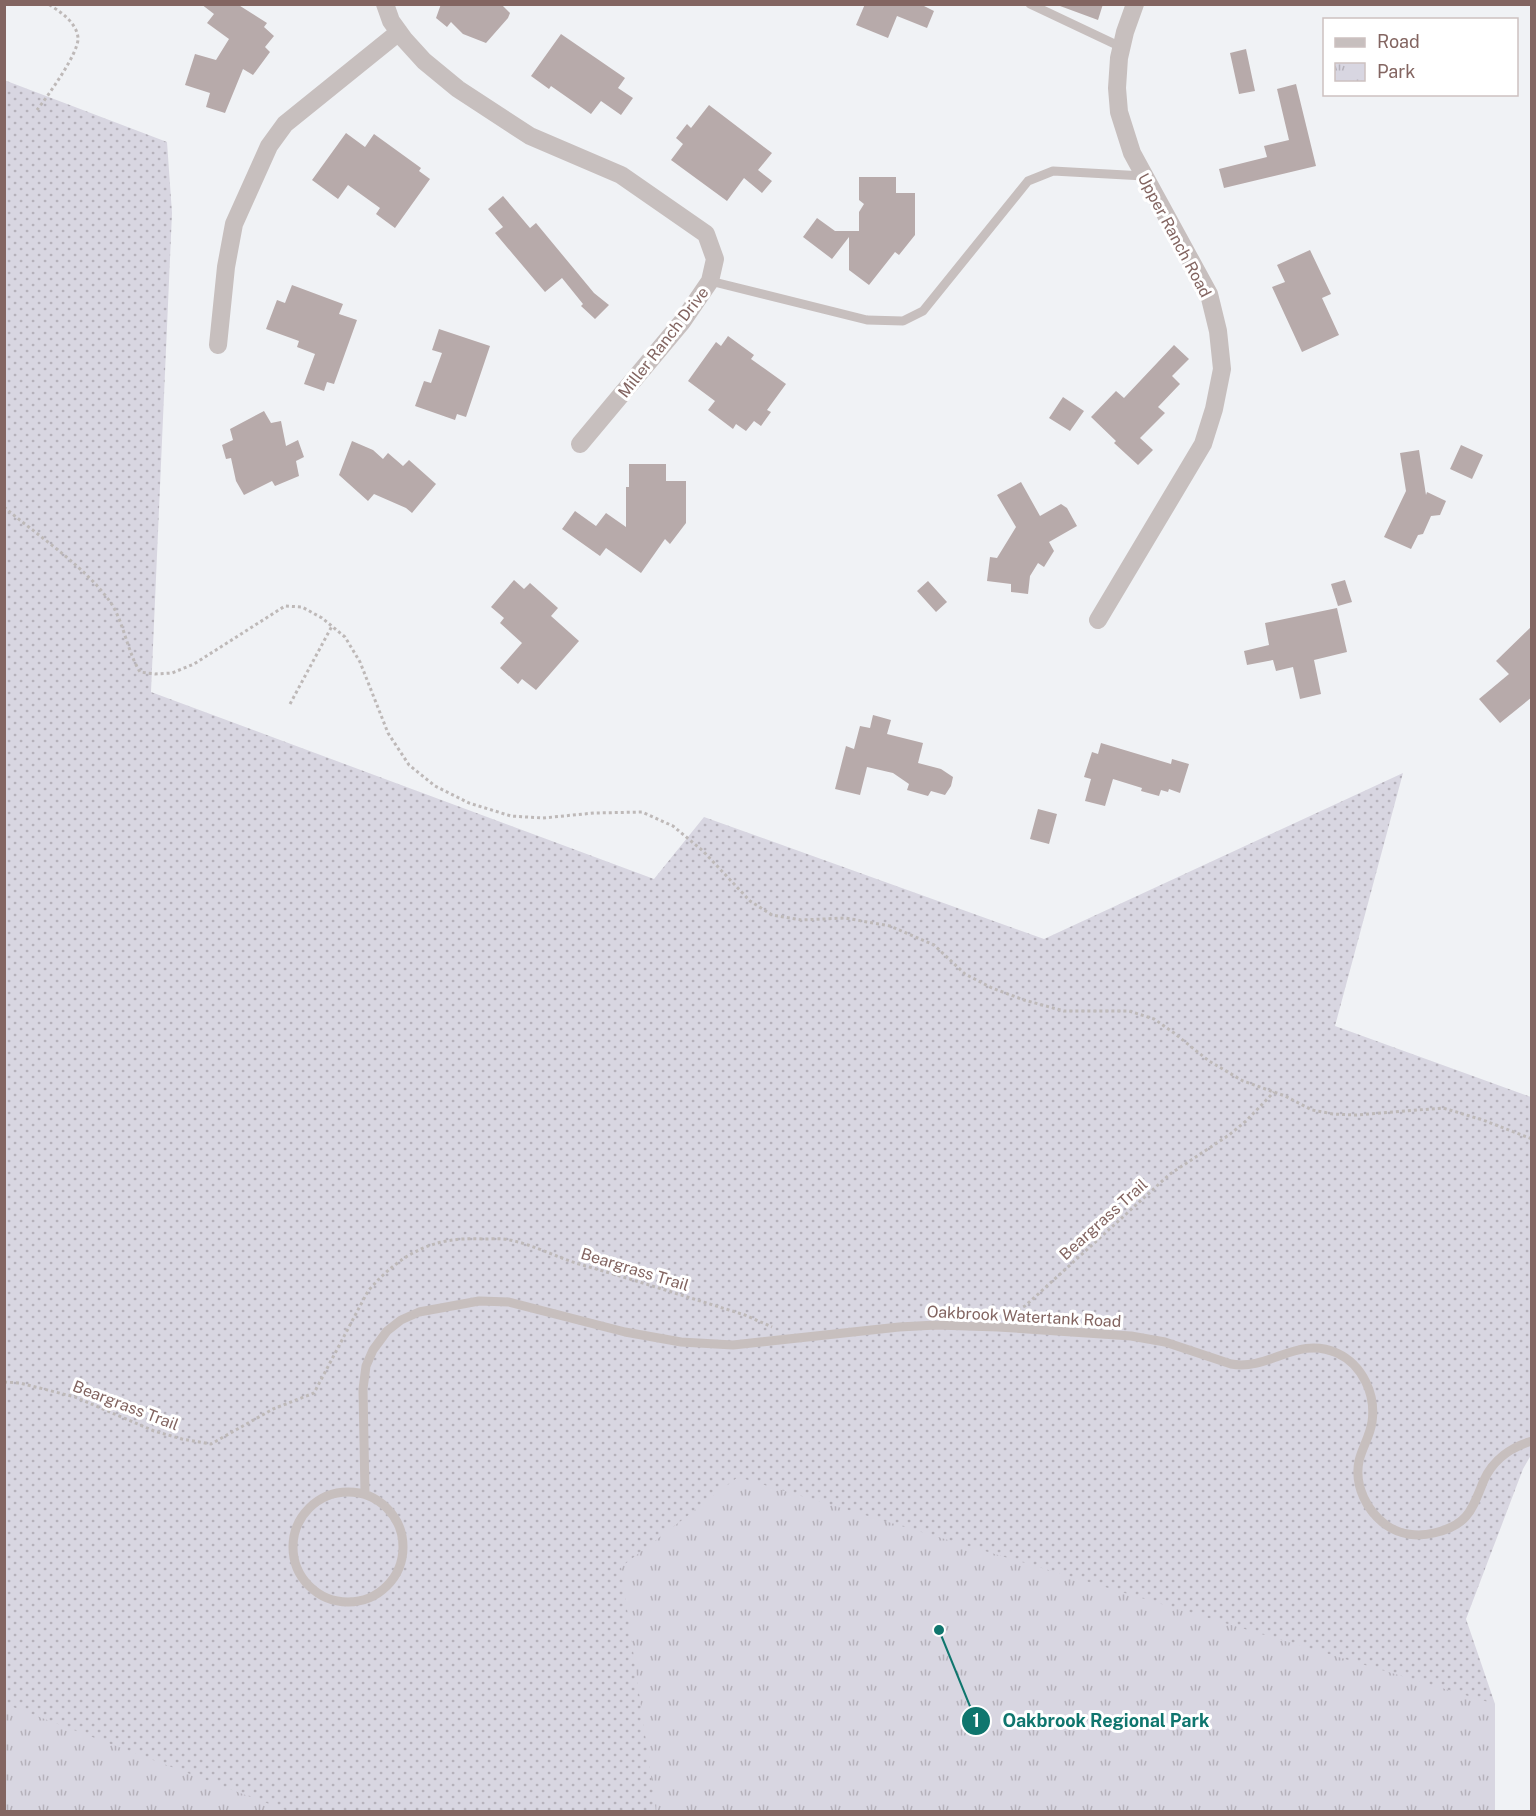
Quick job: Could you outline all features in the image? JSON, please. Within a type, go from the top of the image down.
[{"type":"street","name":"Miller Ranch Drive","points":[[385,4],[391,21],[399,32],[424,61],[458,89],[530,136],[621,175],[706,234],[715,258],[710,281],[682,322],[580,444]]},
{"type":"street","name":"Upper Ranch Road","points":[[1098,620],[1203,444],[1214,409],[1222,369],[1218,331],[1209,294],[1132,153],[1119,112],[1117,88],[1121,47],[1135,4]]},
{"type":"street","points":[[218,345],[226,267],[234,224],[269,146],[285,124],[399,32]]},
{"type":"lane","points":[[1030,4],[1121,47]]},
{"type":"lane","points":[[710,281],[867,320],[903,321],[923,311],[1028,181],[1053,171],[1144,176]]},
{"type":"lane","name":"Oakbrook Watertank Road","points":[[366,1494],[363,1389],[366,1366],[373,1350],[387,1331],[401,1320],[419,1312],[480,1301],[509,1302],[625,1332],[681,1342],[733,1345],[936,1325],[1131,1336],[1165,1342],[1243,1366],[1307,1348],[1336,1353],[1357,1368],[1366,1382],[1372,1402],[1372,1422],[1359,1462],[1358,1477],[1362,1494],[1368,1507],[1378,1519],[1393,1529],[1407,1534],[1435,1533],[1460,1523],[1472,1510],[1485,1479],[1503,1455],[1516,1445],[1532,1441]]},
{"type":"lane","points":[[347,1491],[366,1494],[381,1502],[394,1515],[402,1532],[404,1550],[400,1567],[391,1583],[377,1594],[360,1601],[342,1602],[325,1597],[309,1586],[298,1571],[293,1553],[294,1535],[301,1518],[313,1504],[321,1499],[347,1491]]},
{"type":"path","points":[[37,110],[53,89],[75,51],[78,39],[72,23],[48,4]]},
{"type":"path","points":[[4,507],[68,559],[99,588],[112,605],[132,658],[140,672],[171,673],[194,664],[285,606],[302,607],[322,618],[345,637],[360,662],[388,733],[409,765],[435,786],[469,803],[512,816],[543,818],[594,813],[642,812],[673,826],[703,851],[750,901],[772,915],[801,920],[845,918],[890,926],[934,945],[965,974],[1013,996],[1064,1011],[1129,1011],[1154,1019],[1209,1061],[1243,1081],[1274,1092],[1312,1110],[1356,1115],[1443,1108],[1483,1120],[1532,1139]]},
{"type":"path","points":[[290,704],[332,626]]},
{"type":"path","name":"Beargrass Trail","points":[[999,1316],[1006,1316],[1025,1306],[1170,1174],[1229,1135],[1274,1092]]},
{"type":"path","name":"Beargrass Trail","points":[[4,1382],[20,1383],[75,1397],[154,1431],[211,1444],[273,1409],[314,1393],[368,1291],[402,1258],[423,1247],[448,1240],[468,1238],[510,1240],[565,1260],[745,1316],[780,1331]]},
{"type":"green space","points":[[4,80],[167,142],[172,213],[151,692],[654,879],[704,817],[1044,939],[1403,773],[1335,1026],[1531,1097],[1531,1455],[1523,1469],[1466,1619],[1495,1704],[1495,1811],[5,1811]]},
{"type":"green space","points":[[738,1477],[1495,1704],[1495,1811],[656,1811],[621,1567]]},
{"type":"green space","points":[[5,1704],[288,1811],[5,1811]]},
{"type":"building","points":[[201,4],[237,4],[267,23],[264,27],[274,36],[265,47],[270,52],[253,75],[243,69],[225,113],[206,107],[210,93],[185,85],[195,54],[216,60],[229,39],[207,23],[214,14]]},
{"type":"building","points":[[441,4],[501,4],[510,13],[486,43],[463,34],[451,22],[447,27],[436,18]]},
{"type":"building","points":[[865,4],[920,4],[934,11],[927,28],[897,16],[888,38],[856,25]]},
{"type":"building","points":[[1060,4],[1103,4],[1098,20],[1060,6]]},
{"type":"building","points":[[561,34],[625,78],[618,88],[633,98],[621,115],[601,101],[591,114],[551,86],[549,89],[531,76]]},
{"type":"building","points":[[1246,49],[1255,91],[1239,94],[1230,53]]},
{"type":"building","points":[[1296,84],[1316,166],[1224,188],[1219,169],[1267,157],[1264,146],[1289,140],[1277,89]]},
{"type":"building","points":[[709,105],[772,153],[758,170],[772,181],[762,193],[744,178],[727,201],[671,160],[683,144],[676,138],[687,124],[691,128]]},
{"type":"building","points":[[346,133],[365,147],[374,134],[421,168],[419,171],[430,179],[395,228],[376,214],[380,208],[348,185],[338,199],[312,180]]},
{"type":"building","points":[[859,177],[896,177],[896,193],[915,193],[915,235],[899,255],[895,252],[869,285],[849,270],[849,237],[832,259],[803,237],[817,218],[835,231],[859,231],[859,212],[864,204],[859,200]]},
{"type":"building","points":[[503,196],[530,228],[536,223],[594,293],[609,305],[595,319],[581,306],[583,304],[562,278],[545,292],[495,233],[503,227],[488,209]]},
{"type":"building","points":[[1310,250],[1331,294],[1322,298],[1339,335],[1302,352],[1272,287],[1285,282],[1277,265]]},
{"type":"building","points":[[292,285],[343,304],[339,314],[357,320],[334,384],[327,382],[324,391],[304,384],[315,354],[297,347],[299,341],[266,329],[277,300],[285,303]]},
{"type":"building","points":[[439,329],[490,346],[466,417],[457,414],[455,420],[415,406],[424,381],[431,383],[442,353],[432,350]]},
{"type":"building","points":[[728,336],[754,355],[751,359],[786,384],[767,410],[771,412],[761,426],[754,421],[746,431],[736,424],[733,429],[708,410],[715,401],[688,381],[716,342],[721,346]]},
{"type":"building","points":[[1174,345],[1189,359],[1172,376],[1180,384],[1158,407],[1165,413],[1140,438],[1153,450],[1138,465],[1091,417],[1116,391],[1124,398]]},
{"type":"building","points":[[1063,397],[1084,411],[1070,431],[1049,418]]},
{"type":"building","points":[[264,411],[271,423],[281,421],[286,446],[298,440],[304,457],[296,461],[299,476],[275,486],[272,481],[244,495],[236,481],[231,458],[226,459],[222,445],[233,440],[230,429]]},
{"type":"building","points":[[352,441],[373,450],[383,459],[388,453],[403,466],[409,460],[436,484],[412,513],[374,494],[368,501],[339,475]]},
{"type":"building","points":[[1461,445],[1483,455],[1472,479],[1450,469]]},
{"type":"building","points":[[1419,450],[1426,495],[1427,492],[1446,501],[1440,515],[1431,516],[1423,534],[1418,535],[1411,549],[1384,537],[1406,491],[1400,453]]},
{"type":"building","points":[[629,464],[666,464],[666,481],[686,481],[686,523],[670,544],[665,539],[641,573],[606,548],[600,556],[562,529],[575,511],[596,526],[606,513],[626,527],[626,487],[629,487]]},
{"type":"building","points":[[1021,482],[1040,516],[1061,504],[1067,508],[1077,526],[1049,542],[1054,551],[1044,567],[1038,563],[1030,576],[1028,594],[1011,592],[1011,584],[987,581],[990,557],[997,558],[1016,527],[997,495]]},
{"type":"building","points":[[514,580],[524,589],[530,583],[558,608],[551,616],[579,641],[536,690],[522,679],[518,684],[500,668],[522,643],[500,623],[504,618],[491,607]]},
{"type":"building","points":[[1345,580],[1352,602],[1338,606],[1331,584]]},
{"type":"building","points":[[928,581],[947,602],[936,612],[917,591]]},
{"type":"building","points":[[1337,608],[1347,652],[1314,660],[1321,694],[1300,699],[1293,667],[1276,671],[1273,660],[1247,665],[1244,651],[1269,645],[1265,623]]},
{"type":"building","points":[[1532,626],[1532,697],[1500,723],[1479,699],[1509,674],[1496,661]]},
{"type":"building","points":[[873,715],[891,720],[887,734],[923,743],[918,763],[941,769],[953,777],[951,786],[945,795],[931,791],[928,796],[907,790],[909,784],[893,773],[867,767],[860,795],[835,789],[846,746],[854,749],[860,726],[870,728]]},
{"type":"building","points":[[1101,743],[1171,764],[1172,759],[1189,764],[1180,793],[1169,789],[1168,792],[1161,790],[1159,796],[1113,779],[1105,806],[1085,801],[1091,779],[1084,777],[1092,752],[1098,754]]},
{"type":"building","points":[[1038,809],[1057,814],[1049,844],[1030,839]]},
{"type":"place","name":"Oakbrook Regional Park","points":[[939,1630]]}]
